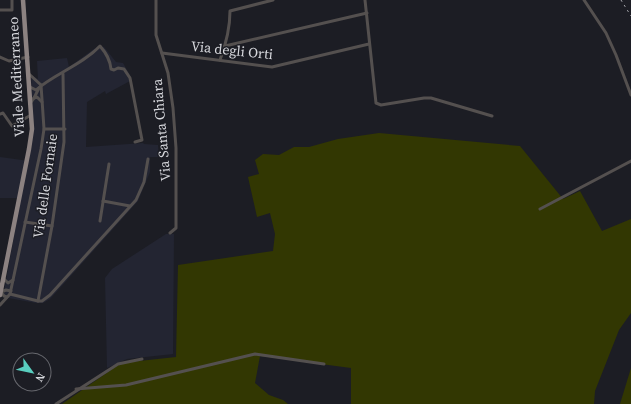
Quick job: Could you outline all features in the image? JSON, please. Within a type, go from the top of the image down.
[{"type":"main road","name":"Viale Mediterraneo","points":[[0,293],[29,149],[32,115],[23,0]]},
{"type":"street","points":[[0,10],[12,10],[12,0]]},
{"type":"street","name":"Via Santa Chiara","points":[[156,0],[156,35],[162,53],[171,92],[176,148],[176,225],[174,230],[170,233]]},
{"type":"street","points":[[220,60],[230,23],[230,11],[273,0]]},
{"type":"street","points":[[365,0],[376,103],[378,105],[424,98],[492,116]]},
{"type":"street","points":[[584,0],[606,33],[631,95]]},
{"type":"street","points":[[225,46],[367,13]]},
{"type":"street","name":"Via degli Orti","points":[[162,53],[272,67],[369,44]]},
{"type":"street","points":[[30,87],[63,74],[100,46],[106,52],[111,62],[111,69],[124,69],[130,78],[142,140],[135,142]]},
{"type":"street","points":[[0,57],[9,61],[28,57]]},
{"type":"street","points":[[29,74],[39,84]]},
{"type":"street","name":"Via delle Fornaie","points":[[38,301],[52,226],[65,129],[63,74]]},
{"type":"street","points":[[31,103],[38,92],[39,84]]},
{"type":"street","points":[[0,305],[9,294],[13,280],[44,129],[42,102],[38,92],[39,84]]},
{"type":"street","points":[[30,87],[38,92]]},
{"type":"street","points":[[34,98],[39,98],[42,102]]},
{"type":"street","points":[[0,114],[3,113],[12,126],[32,115]]},
{"type":"street","points":[[44,129],[65,129]]},
{"type":"street","points":[[0,293],[4,296],[9,294],[38,301],[42,301],[50,295],[140,193],[144,182],[148,159]]},
{"type":"street","points":[[540,209],[631,161]]},
{"type":"street","points":[[100,221],[109,164]]},
{"type":"street","points":[[103,201],[130,206]]},
{"type":"street","points":[[25,222],[52,226]]},
{"type":"street","points":[[3,281],[8,283],[13,280]]},
{"type":"street","points":[[3,281],[9,294]]},
{"type":"street","points":[[0,293],[6,290]]},
{"type":"street","points":[[76,389],[126,385],[255,354],[324,364]]},
{"type":"street","points":[[56,404],[76,389],[118,364],[142,359]]},
{"type":"shaded area","points":[[98,46],[104,47],[116,62],[123,63],[131,77],[130,81],[106,94],[105,91],[87,102],[86,147],[143,143],[158,145],[159,157],[150,157],[150,172],[138,201],[50,299],[43,303],[36,303],[3,297],[21,198],[0,198],[0,157],[29,161],[33,133],[31,75],[38,79],[37,61],[67,58],[69,67]]},
{"type":"shaded area","points":[[166,234],[174,234],[173,354],[127,359],[107,368],[105,278],[112,269]]},
{"type":"green space","points":[[379,133],[520,146],[563,199],[580,191],[602,231],[631,219],[631,313],[619,330],[595,391],[594,404],[351,404],[351,368],[260,356],[255,383],[269,395],[283,400],[288,404],[62,404],[121,363],[176,357],[178,265],[273,251],[275,234],[270,213],[257,217],[248,177],[259,174],[255,160],[263,154],[279,155],[294,147],[309,147],[338,139]]},
{"type":"green space","points":[[631,368],[631,404],[620,404]]},
{"type":"railway","points":[[621,0],[631,16]]}]
